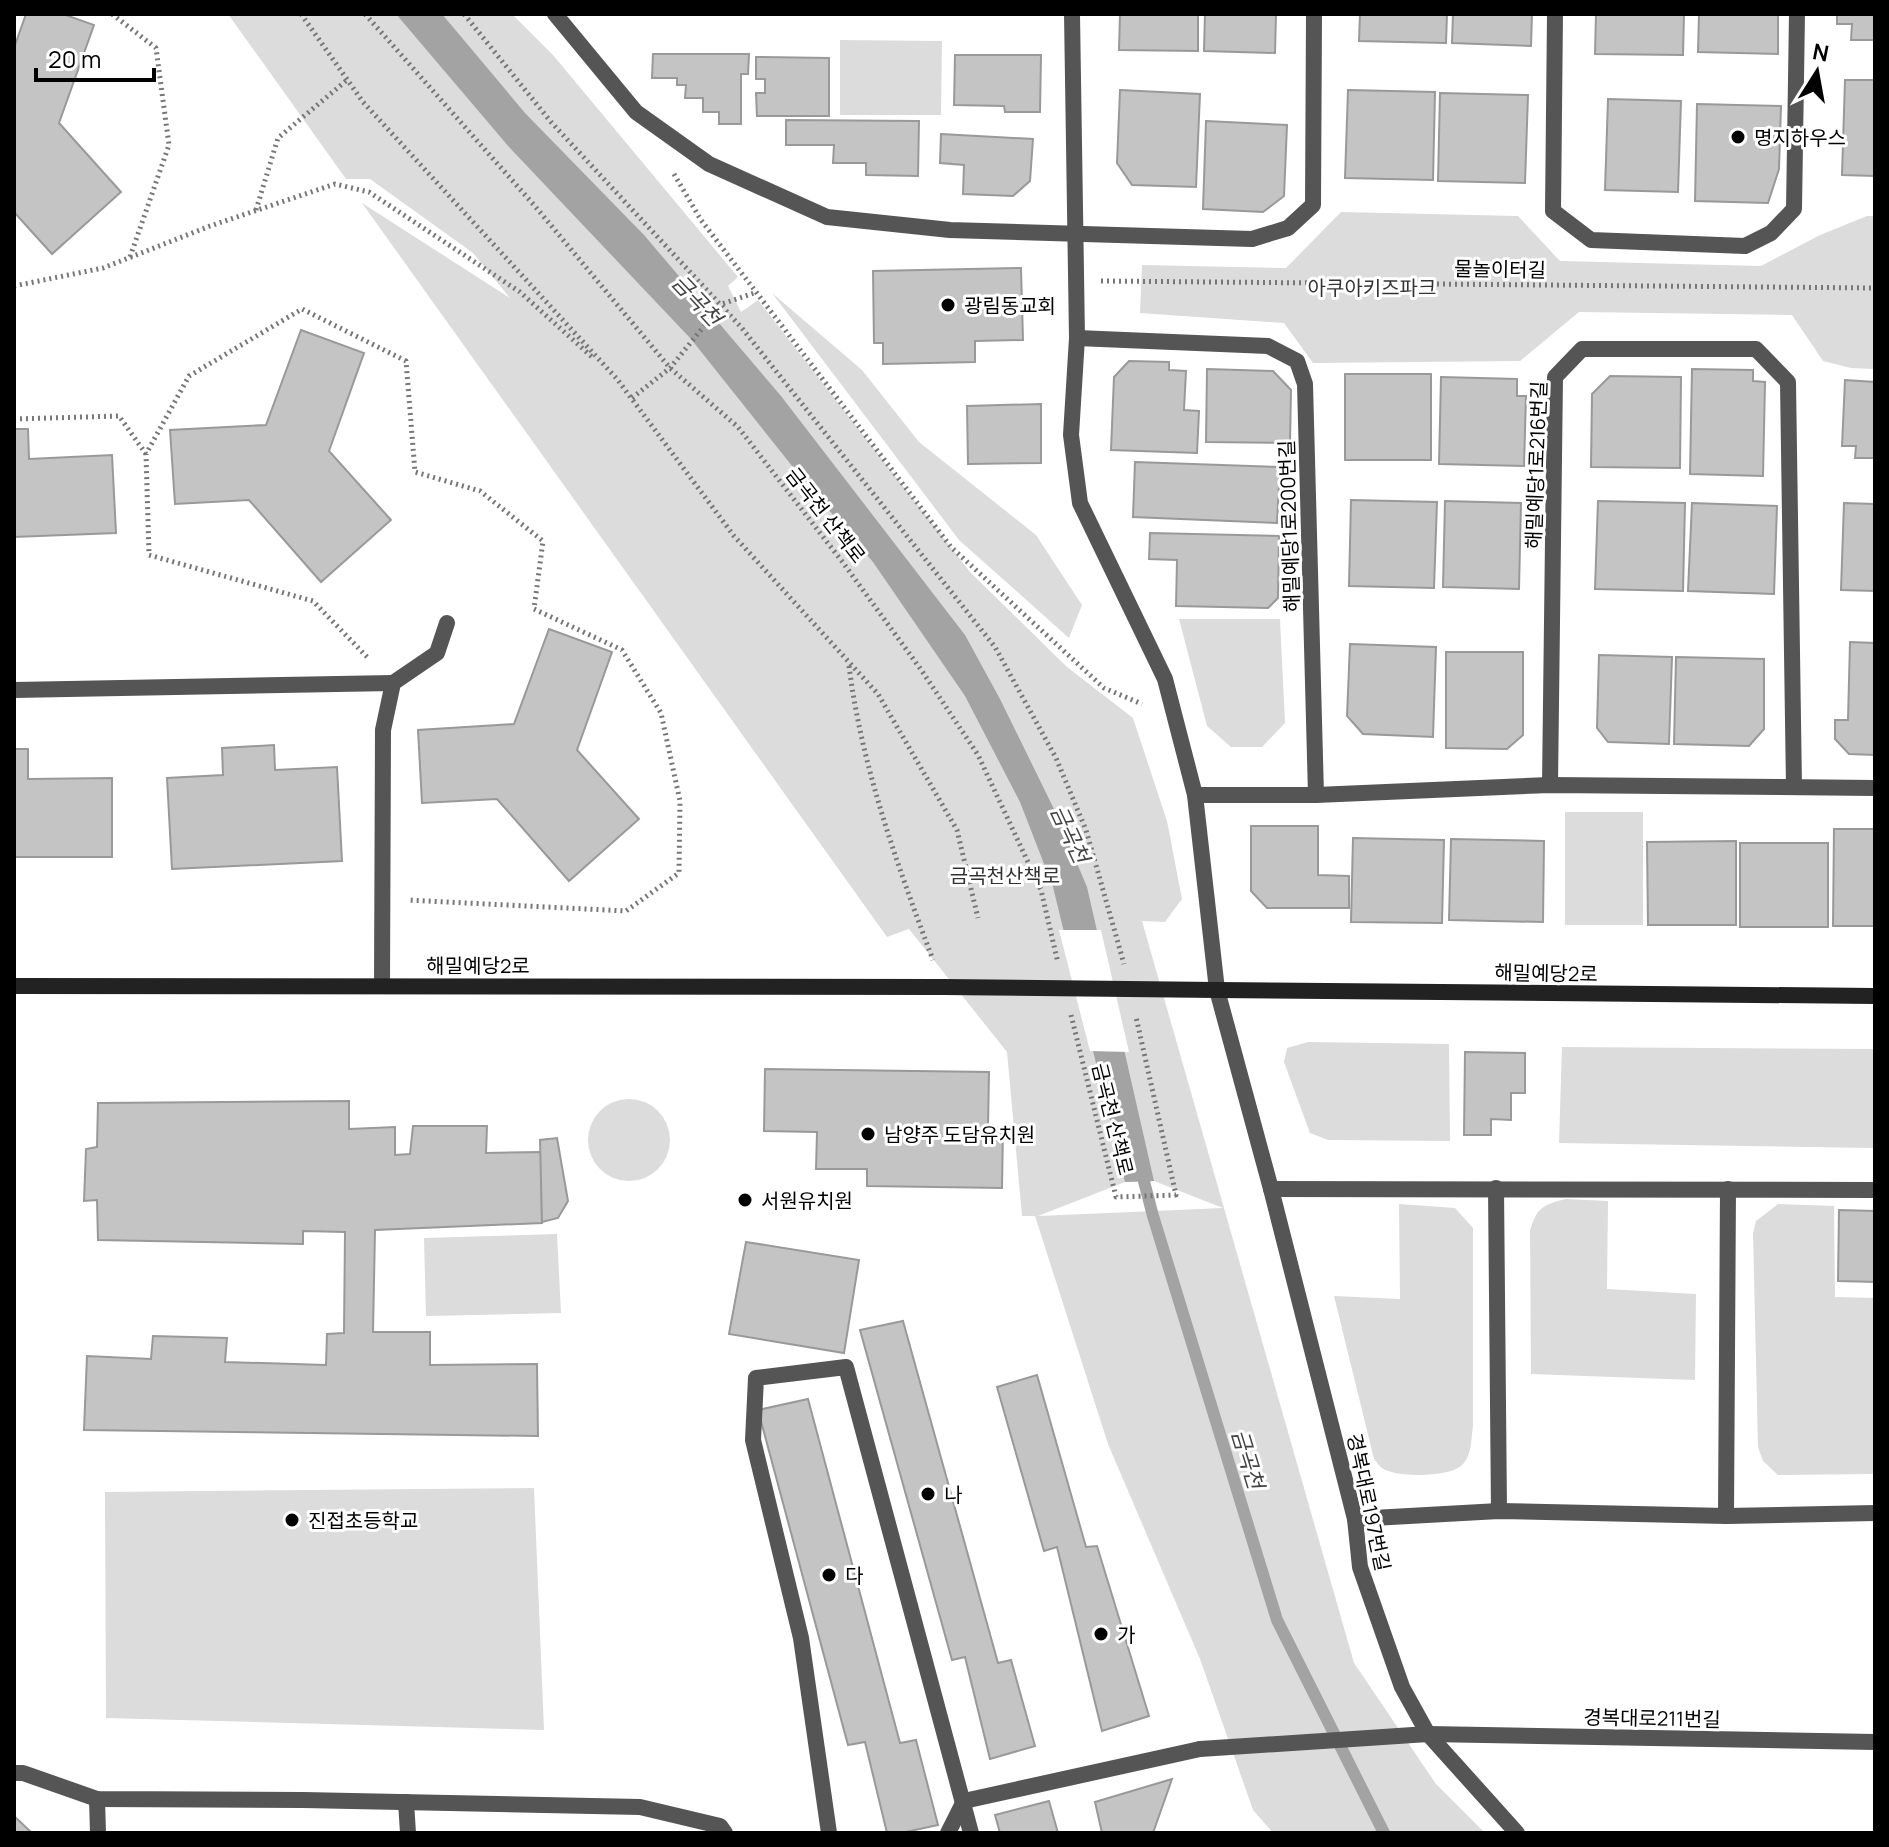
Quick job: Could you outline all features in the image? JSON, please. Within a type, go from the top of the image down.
[{"type":"street","points":[[555,14],[636,112],[709,164],[827,217],[950,230],[1252,239],[1288,228],[1313,205],[1314,14]]},
{"type":"street","points":[[1072,14],[1077,338],[1071,435],[1080,503],[1165,679],[1195,795],[1217,990]]},
{"type":"street","points":[[1555,14],[1553,211],[1591,240],[1745,246],[1771,233],[1794,209],[1797,14]]},
{"type":"street","name":"해밀예당1로200번길","points":[[1077,338],[1268,346],[1297,361],[1305,384],[1316,795]]},
{"type":"street","name":"해밀예당1로216번길","points":[[1550,785],[1555,377],[1582,349],[1756,349],[1788,382],[1794,787]]},
{"type":"street","points":[[14,690],[393,683],[437,653],[447,623]]},
{"type":"street","points":[[382,985],[383,730],[393,683]]},
{"type":"street","points":[[1195,795],[1316,795],[1550,785],[1875,788]]},
{"type":"street","name":"해밀예당2로","points":[[14,986],[943,987],[1875,996]]},
{"type":"street","name":"경복대로197번길","points":[[1217,990],[1355,1519],[1360,1567],[1402,1687],[1428,1734],[1517,1833]]},
{"type":"street","points":[[1496,1188],[1499,1511]]},
{"type":"street","points":[[1271,1189],[1875,1190]]},
{"type":"street","points":[[1726,1516],[1728,1189]]},
{"type":"street","points":[[829,1833],[801,1638],[753,1440],[756,1378],[846,1367],[971,1833]]},
{"type":"street","points":[[1355,1519],[1499,1511],[1726,1516],[1875,1513]]},
{"type":"street","name":"경복대로211번길","points":[[964,1801],[1200,1749],[1428,1734],[1875,1742]]},
{"type":"street","points":[[14,1773],[23,1773],[97,1799],[640,1807],[720,1826],[725,1833]]},
{"type":"street","points":[[97,1799],[98,1833]]},
{"type":"street","points":[[948,1833],[964,1801]]},
{"type":"street","points":[[406,1802],[408,1833]]},
{"type":"path","points":[[112,14],[156,48],[169,145],[130,258]]},
{"type":"path","points":[[301,14],[363,102],[617,379],[734,536],[878,694],[957,830],[978,918]]},
{"type":"path","name":"금곡천 산책로","points":[[365,14],[534,205],[670,368],[738,427],[879,611],[978,755],[1041,890],[1059,967]]},
{"type":"path","points":[[464,14],[551,122],[722,304],[995,647],[1056,758],[1086,830],[1115,925],[1125,970]]},
{"type":"path","points":[[255,211],[278,138],[347,80]]},
{"type":"path","points":[[669,166],[701,220],[951,547],[1104,688],[1174,718]]},
{"type":"path","points":[[14,286],[103,268],[335,184],[369,192],[520,292],[617,379]]},
{"type":"path","name":"물놀이터길","points":[[1076,281],[1875,288]]},
{"type":"path","points":[[632,398],[670,368],[722,304],[757,292]]},
{"type":"path","points":[[14,419],[119,416],[146,454],[149,555],[313,601],[393,683]]},
{"type":"path","points":[[849,664],[855,708],[890,844],[943,987]]},
{"type":"path","name":"금곡천 산책로","points":[[1071,1013],[1116,1197],[1176,1195],[1135,1015]]},
{"type":"green space","name":"금곡천산책로","points":[[228,14],[512,14],[553,55],[738,277],[728,286],[741,312],[758,300],[970,572],[1067,667],[1133,718],[1167,821],[1182,899],[1165,922],[1142,921],[1354,1663],[1436,1784],[1485,1833],[1273,1833],[1253,1810],[1200,1659],[1108,1444],[1035,1216],[1022,1216],[1007,1052],[909,929],[887,937],[362,203],[510,298],[473,253],[370,179],[346,179]],"holes":[[[1154,1181],[1223,1208],[1038,1216],[1125,1182]]]},
{"type":"green space","points":[[840,40],[942,41],[941,115],[840,115]]},
{"type":"green space","name":"아쿠아키즈파크","points":[[1341,212],[1518,216],[1560,261],[1761,266],[1820,235],[1867,216],[1875,216],[1875,369],[1851,368],[1823,361],[1792,315],[1579,312],[1520,361],[1313,363],[1284,323],[1140,313],[1142,265],[1286,268]]},
{"type":"green space","points":[[772,293],[862,370],[919,442],[1036,535],[1082,605],[1069,638],[959,540]]},
{"type":"green space","points":[[1179,619],[1280,619],[1285,723],[1262,747],[1231,747],[1207,726]]},
{"type":"green space","points":[[1565,812],[1643,812],[1643,925],[1565,925]]},
{"type":"green space","points":[[1308,1042],[1449,1044],[1450,1141],[1328,1140],[1310,1133],[1284,1062],[1287,1048]]},
{"type":"green space","points":[[1562,1047],[1875,1049],[1875,1148],[1559,1143]]},
{"type":"green space","points":[[629,1099],[645,1102],[658,1111],[667,1124],[670,1140],[667,1156],[658,1169],[645,1178],[629,1181],[613,1178],[600,1169],[591,1156],[588,1140],[591,1124],[600,1111],[613,1102]]},
{"type":"green space","points":[[1566,1199],[1608,1201],[1607,1289],[1696,1294],[1695,1380],[1531,1374],[1530,1231],[1542,1208]]},
{"type":"green space","points":[[1399,1204],[1455,1208],[1473,1228],[1473,1426],[1470,1448],[1461,1466],[1434,1474],[1410,1475],[1389,1471],[1374,1459],[1334,1296],[1400,1299]]},
{"type":"green space","points":[[1778,1204],[1834,1206],[1835,1297],[1875,1298],[1875,1474],[1778,1475],[1763,1461],[1758,1447],[1753,1233],[1756,1221]]},
{"type":"green space","points":[[557,1234],[561,1313],[426,1316],[424,1238]]},
{"type":"green space","points":[[534,1488],[544,1730],[106,1718],[105,1492]]},
{"type":"water","name":"금곡천","points":[[396,14],[442,14],[525,113],[644,235],[781,396],[965,635],[1054,809],[1087,887],[1154,1181],[1125,1182],[1053,887],[1020,802],[965,696],[873,562],[691,339],[509,147]]},
{"type":"pier","points":[[1059,930],[1101,930],[1129,1052],[1090,1051]]},
{"type":"building","points":[[26,14],[63,14],[94,25],[59,123],[121,192],[52,254],[14,212],[14,48]]},
{"type":"building","points":[[1120,14],[1198,14],[1198,51],[1119,50]]},
{"type":"building","points":[[1205,14],[1276,14],[1275,53],[1204,51]]},
{"type":"building","points":[[1360,14],[1447,14],[1446,43],[1359,41]]},
{"type":"building","points":[[1453,14],[1532,14],[1531,46],[1452,43]]},
{"type":"building","points":[[1596,14],[1684,14],[1683,55],[1595,54]]},
{"type":"building","points":[[1699,14],[1778,14],[1778,54],[1698,52]]},
{"type":"building","points":[[1837,14],[1875,14],[1875,40],[1851,40],[1852,24],[1837,24]]},
{"type":"building","points":[[653,54],[749,54],[748,74],[741,74],[741,124],[719,124],[719,112],[703,112],[703,98],[685,98],[686,85],[677,85],[677,78],[652,78]]},
{"type":"building","points":[[955,55],[1041,55],[1040,112],[1005,112],[1004,106],[954,105]]},
{"type":"building","points":[[756,57],[829,58],[829,116],[757,116],[756,93],[765,93],[765,79],[756,79]]},
{"type":"building","points":[[1845,80],[1875,80],[1875,176],[1842,175]]},
{"type":"building","points":[[1120,90],[1200,94],[1196,187],[1132,185],[1117,163]]},
{"type":"building","points":[[1348,90],[1435,92],[1433,180],[1345,178]]},
{"type":"building","points":[[1440,93],[1528,95],[1525,183],[1438,181]]},
{"type":"building","points":[[1608,99],[1681,101],[1678,192],[1605,190]]},
{"type":"building","name":"명지하우스","points":[[1697,104],[1781,106],[1779,169],[1768,203],[1695,201]]},
{"type":"building","points":[[786,120],[919,121],[918,176],[866,175],[866,163],[833,163],[834,145],[786,145]]},
{"type":"building","points":[[1206,121],[1287,125],[1284,196],[1263,212],[1203,209]]},
{"type":"building","points":[[941,134],[1033,139],[1030,181],[1013,196],[963,194],[964,165],[940,163]]},
{"type":"building","name":"광림동교회","points":[[1021,268],[1023,340],[975,341],[975,362],[883,364],[883,343],[874,343],[873,271]]},
{"type":"building","points":[[301,330],[364,353],[329,451],[391,520],[321,582],[249,500],[175,504],[170,430],[266,425]]},
{"type":"building","points":[[1129,361],[1169,362],[1169,370],[1186,371],[1184,410],[1199,411],[1197,453],[1111,450],[1114,377]]},
{"type":"building","points":[[1207,369],[1273,371],[1291,390],[1290,443],[1206,442]]},
{"type":"building","points":[[1692,369],[1753,370],[1753,381],[1765,382],[1763,476],[1690,474]]},
{"type":"building","points":[[1345,374],[1431,374],[1431,460],[1345,460]]},
{"type":"building","points":[[1610,376],[1681,377],[1680,468],[1591,467],[1592,394]]},
{"type":"building","points":[[1441,377],[1517,379],[1517,396],[1526,396],[1524,466],[1439,464]]},
{"type":"building","points":[[1845,380],[1875,382],[1875,458],[1855,458],[1856,446],[1842,446]]},
{"type":"building","points":[[1041,404],[1041,463],[968,464],[967,406]]},
{"type":"building","points":[[14,429],[28,429],[29,459],[112,455],[116,533],[14,537]]},
{"type":"building","points":[[1135,462],[1280,467],[1277,523],[1133,517]]},
{"type":"building","points":[[1351,500],[1437,502],[1434,588],[1349,586]]},
{"type":"building","points":[[1445,501],[1521,503],[1519,589],[1443,587]]},
{"type":"building","points":[[1598,501],[1685,503],[1683,591],[1595,589]]},
{"type":"building","points":[[1692,503],[1777,506],[1774,594],[1688,591]]},
{"type":"building","points":[[1844,503],[1875,504],[1875,591],[1841,590]]},
{"type":"building","points":[[1150,533],[1279,536],[1278,598],[1268,608],[1176,606],[1177,560],[1149,559]]},
{"type":"building","points":[[549,629],[612,652],[577,750],[639,819],[569,881],[497,799],[422,803],[418,730],[514,724]]},
{"type":"building","points":[[1850,642],[1875,643],[1875,755],[1849,754],[1835,739],[1835,720],[1848,720]]},
{"type":"building","points":[[1350,644],[1436,647],[1433,737],[1363,734],[1347,716]]},
{"type":"building","points":[[1446,652],[1523,652],[1523,735],[1507,749],[1446,748]]},
{"type":"building","points":[[1599,655],[1672,657],[1669,744],[1608,742],[1597,728]]},
{"type":"building","points":[[1676,657],[1764,659],[1764,729],[1749,746],[1674,744]]},
{"type":"building","points":[[274,745],[275,770],[337,767],[342,861],[172,869],[167,778],[223,775],[222,748]]},
{"type":"building","points":[[14,749],[28,749],[28,779],[112,778],[112,857],[14,857]]},
{"type":"building","points":[[1251,826],[1318,826],[1318,875],[1349,876],[1349,908],[1267,908],[1251,891]]},
{"type":"building","points":[[1834,829],[1875,829],[1875,926],[1833,926]]},
{"type":"building","points":[[1353,838],[1444,840],[1442,923],[1351,922]]},
{"type":"building","points":[[1451,839],[1544,841],[1543,922],[1449,920]]},
{"type":"building","points":[[1736,841],[1736,925],[1648,925],[1647,842]]},
{"type":"building","points":[[1740,843],[1828,843],[1828,927],[1740,927]]},
{"type":"building","points":[[1465,1052],[1525,1053],[1525,1093],[1511,1093],[1511,1120],[1491,1119],[1491,1135],[1464,1135]]},
{"type":"building","points":[[765,1069],[989,1072],[988,1127],[1003,1128],[1002,1188],[867,1186],[867,1169],[816,1169],[817,1132],[764,1131]]},
{"type":"building","points":[[349,1101],[349,1129],[395,1127],[395,1155],[410,1154],[413,1126],[487,1126],[486,1153],[541,1152],[542,1223],[375,1230],[373,1332],[430,1332],[430,1365],[537,1364],[538,1436],[84,1430],[87,1356],[151,1359],[153,1336],[227,1338],[225,1362],[326,1365],[327,1334],[344,1333],[345,1232],[303,1231],[303,1244],[98,1240],[97,1200],[84,1201],[86,1149],[97,1147],[98,1103]]},
{"type":"building","points":[[557,1138],[568,1201],[558,1218],[542,1222],[540,1140]]},
{"type":"building","points":[[1839,1210],[1875,1211],[1875,1282],[1838,1281]]},
{"type":"building","name":"서원유치원","points":[[746,1242],[859,1260],[844,1353],[729,1334]]},
{"type":"building","name":"나","points":[[903,1321],[998,1663],[1011,1660],[1035,1746],[990,1759],[965,1657],[952,1660],[860,1330]]},
{"type":"building","name":"가","points":[[1037,1375],[1086,1547],[1097,1546],[1149,1716],[1102,1731],[1057,1547],[1044,1551],[997,1387]]},
{"type":"building","name":"다","points":[[808,1399],[900,1743],[916,1740],[938,1825],[887,1833],[865,1742],[848,1745],[758,1410]]},
{"type":"building","points":[[1172,1779],[1153,1833],[1102,1833],[1095,1802]]},
{"type":"building","points":[[1049,1801],[1058,1833],[1000,1833],[995,1815]]},
{"type":"building","points":[[14,1816],[32,1833],[14,1833]]},
{"type":"waterway","name":"금곡천","points":[[1140,1166],[1277,1620],[1384,1833]]},
{"type":"place","name":"명지하우스","points":[[1738,137]]},
{"type":"place","name":"광림동교회","points":[[948,305]]},
{"type":"place","name":"남양주 도담유치원","points":[[868,1134]]},
{"type":"place","name":"서원유치원","points":[[745,1200]]},
{"type":"place","name":"나","points":[[928,1494]]},
{"type":"place","name":"진접초등학교","points":[[292,1520]]},
{"type":"place","name":"다","points":[[829,1575]]},
{"type":"place","name":"가","points":[[1101,1634]]}]
